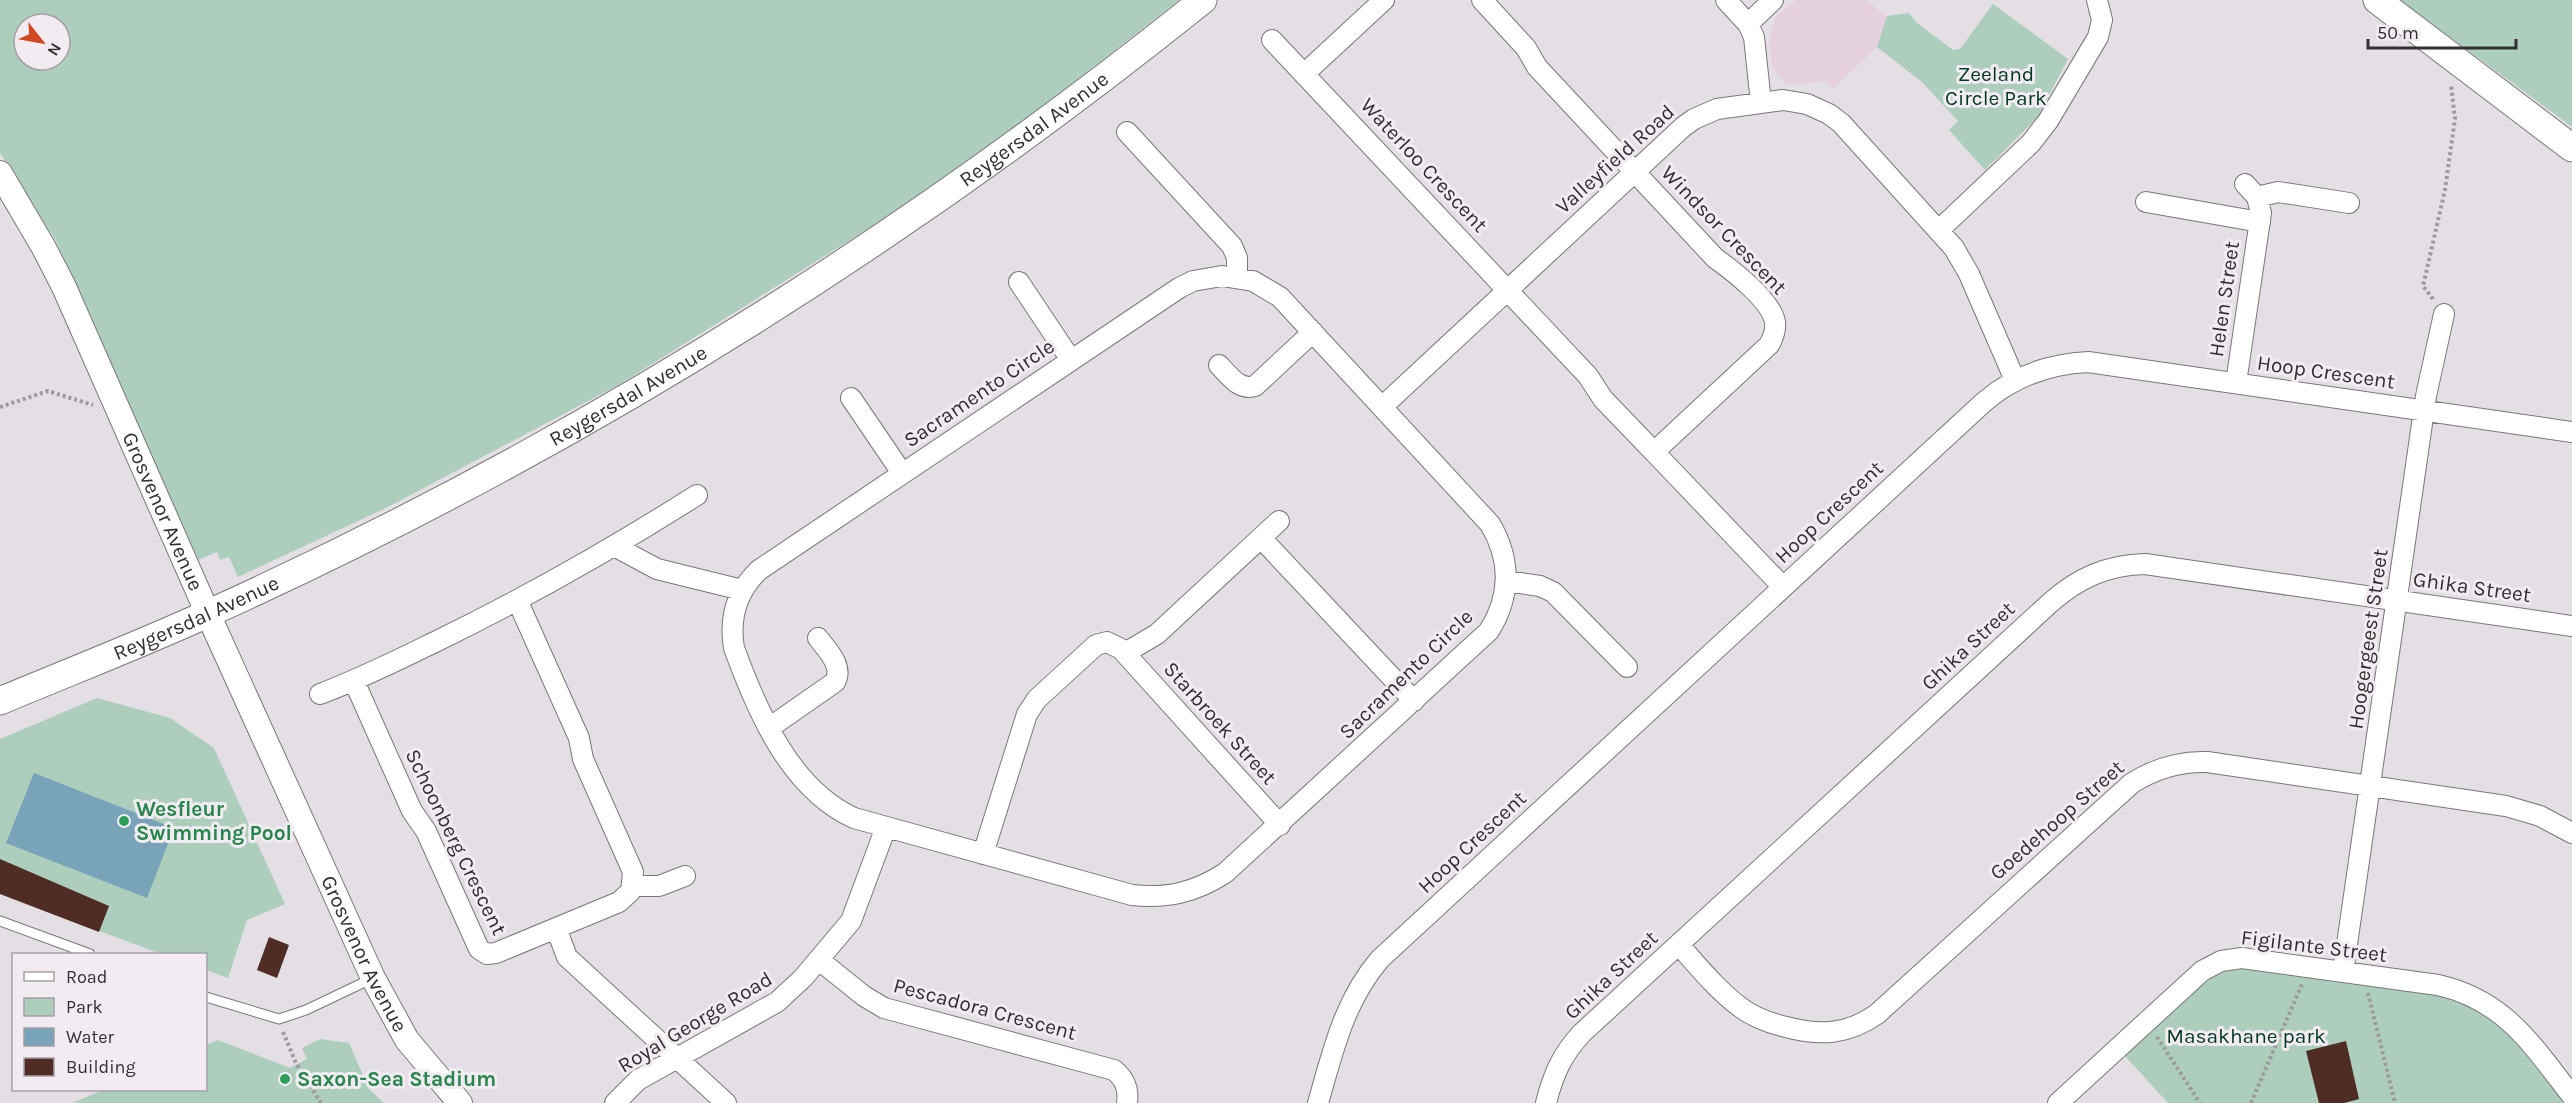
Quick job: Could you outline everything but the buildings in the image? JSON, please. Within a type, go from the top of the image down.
[{"type":"main road","name":"Reygersdal Avenue","points":[[0,700],[208,614],[405,518],[520,458],[743,327],[870,245],[996,158],[1203,0]]},
{"type":"main road","points":[[2377,0],[2572,148]]},
{"type":"street","points":[[1304,74],[1384,0]]},
{"type":"street","points":[[1482,0],[1526,48],[1537,67],[1635,172]]},
{"type":"street","points":[[1726,0],[1748,24],[1754,37],[1761,103]]},
{"type":"street","points":[[1748,24],[1773,0]]},
{"type":"street","points":[[1939,230],[2031,143],[2048,122],[2098,37],[2102,20],[2097,0]]},
{"type":"street","name":"Waterloo Crescent","points":[[1272,40],[1508,290]]},
{"type":"street","name":"Valleyfield Road","points":[[1382,407],[1694,119],[1717,109],[1795,101],[1829,114],[1841,123],[1939,230],[1970,274],[2015,380]]},
{"type":"street","points":[[1127,132],[1232,246],[1237,258],[1238,277]]},
{"type":"street","name":"Windsor Crescent","points":[[1635,172],[1715,258],[1738,274],[1768,308],[1775,322],[1775,330],[1769,345],[1654,452]]},
{"type":"street","name":"Grosvenor Avenue","points":[[0,173],[39,238],[64,287],[208,614],[373,978],[407,1040],[460,1103]]},
{"type":"street","name":"Helen Street","points":[[2236,383],[2261,213],[2251,191],[2278,192],[2349,202]]},
{"type":"street","name":"Helen Street","points":[[2146,202],[2260,222]]},
{"type":"street","name":"Sacramento Circle","points":[[1238,277],[1267,288],[1280,297],[1490,524],[1503,551],[1507,581],[1502,607],[1489,631],[1225,873],[1210,883],[1186,892],[1163,896],[1132,895],[854,818],[825,801],[780,751],[734,648],[732,635],[734,611],[742,590],[759,570],[1179,288],[1207,278],[1238,277]]},
{"type":"street","points":[[1019,282],[1071,360]]},
{"type":"street","points":[[1508,290],[1588,376],[1603,399],[1783,586]]},
{"type":"street","name":"Hoogergeest Street","points":[[2343,972],[2424,411],[2444,314]]},
{"type":"street","points":[[1219,365],[1238,384],[1244,387],[1255,386],[1313,332]]},
{"type":"street","name":"Hoop Crescent","points":[[1318,1103],[1344,1016],[1360,986],[1380,959],[1984,402],[2015,380],[2048,367],[2088,363],[2572,432]]},
{"type":"street","points":[[851,398],[902,473]]},
{"type":"street","points":[[320,694],[354,681],[518,602],[616,547],[697,495]]},
{"type":"street","points":[[983,854],[1031,706],[1101,642],[1112,642],[1125,653],[1157,634],[1279,521]]},
{"type":"street","points":[[1260,538],[1414,701]]},
{"type":"street","points":[[616,547],[657,570],[742,590]]},
{"type":"street","name":"Ghika Street","points":[[1546,1103],[1556,1070],[1574,1042],[2057,597],[2080,580],[2118,566],[2145,564],[2572,626]]},
{"type":"street","points":[[1507,581],[1540,586],[1553,592],[1627,667]]},
{"type":"street","points":[[518,602],[579,738],[583,759],[632,866],[633,886],[659,886],[685,876]]},
{"type":"street","points":[[769,728],[835,682],[838,676],[837,666],[818,638]]},
{"type":"street","name":"Starbroek Street","points":[[1125,653],[1280,825]]},
{"type":"street","name":"Schoonberg Crescent","points":[[354,681],[412,811],[426,831],[479,949],[487,954],[496,953],[619,902],[633,886]]},
{"type":"street","name":"Goedehoop Street","points":[[1679,945],[1728,997],[1755,1017],[1808,1033],[1826,1034],[1845,1031],[1877,1014],[2118,795],[2148,773],[2180,763],[2207,762],[2515,808],[2540,816],[2572,833]]},
{"type":"street","name":"Royal George Road","points":[[615,1103],[638,1080],[777,1002],[791,991],[851,921],[886,827]]},
{"type":"street","points":[[555,928],[567,957],[726,1103]]},
{"type":"street","name":"Figilante Street","points":[[2058,1103],[2202,971],[2221,962],[2253,958],[2438,985],[2453,988],[2486,1002],[2520,1030],[2572,1096]]},
{"type":"street","name":"Pescadora Crescent","points":[[819,960],[864,996],[884,1008],[1114,1070],[1125,1081],[1127,1103]]},
{"type":"lane","points":[[0,921],[87,953]]},
{"type":"lane","points":[[207,997],[279,1019],[306,1010],[373,978]]},
{"type":"path","points":[[2444,314],[2423,286],[2445,190],[2455,118],[2448,54]]},
{"type":"path","points":[[0,408],[48,391],[119,413]]},
{"type":"path","points":[[2251,1103],[2310,967]]},
{"type":"path","points":[[2364,975],[2394,1103]]},
{"type":"path","points":[[279,1019],[296,1063],[321,1103]]},
{"type":"path","points":[[2146,1022],[2200,1103]]},
{"type":"shaded area","points":[[1796,0],[1865,0],[1887,16],[1877,47],[1832,89],[1825,81],[1787,85],[1772,68],[1769,40],[1776,16]]},
{"type":"green space","points":[[0,0],[1179,0],[1036,112],[887,217],[620,384],[388,507],[238,577],[229,557],[220,560],[217,552],[198,560],[56,241],[0,153]]},
{"type":"green space","points":[[2400,0],[2572,0],[2572,127]]},
{"type":"green space","name":"Zeeland Circle Park","points":[[1993,4],[2068,59],[2037,118],[1985,170],[1949,130],[1958,121],[1922,82],[1877,47],[1887,16],[1909,13],[1917,23],[1953,50],[1960,49]]},
{"type":"green space","name":"Wesfleur Swimming Pool","points":[[97,698],[170,718],[214,748],[285,904],[247,920],[228,978],[207,970],[207,953],[158,953],[0,894],[0,739]]},
{"type":"green space","name":"Masakhane park","points":[[2241,967],[2431,993],[2467,1004],[2492,1018],[2518,1041],[2566,1103],[2168,1103],[2124,1055],[2194,990],[2225,971]]},
{"type":"green space","name":"Saxon-Sea Stadium","points":[[320,1039],[349,1043],[369,1089],[384,1103],[72,1103],[101,1091],[207,1091],[207,1045],[218,1040],[290,1068],[307,1059],[302,1048]]},
{"type":"water","points":[[34,773],[174,828],[147,898],[6,843]]},
{"type":"place","name":"Wesfleur Swimming Pool","points":[[124,821]]},
{"type":"place","name":"Saxon-Sea Stadium","points":[[285,1079]]}]
